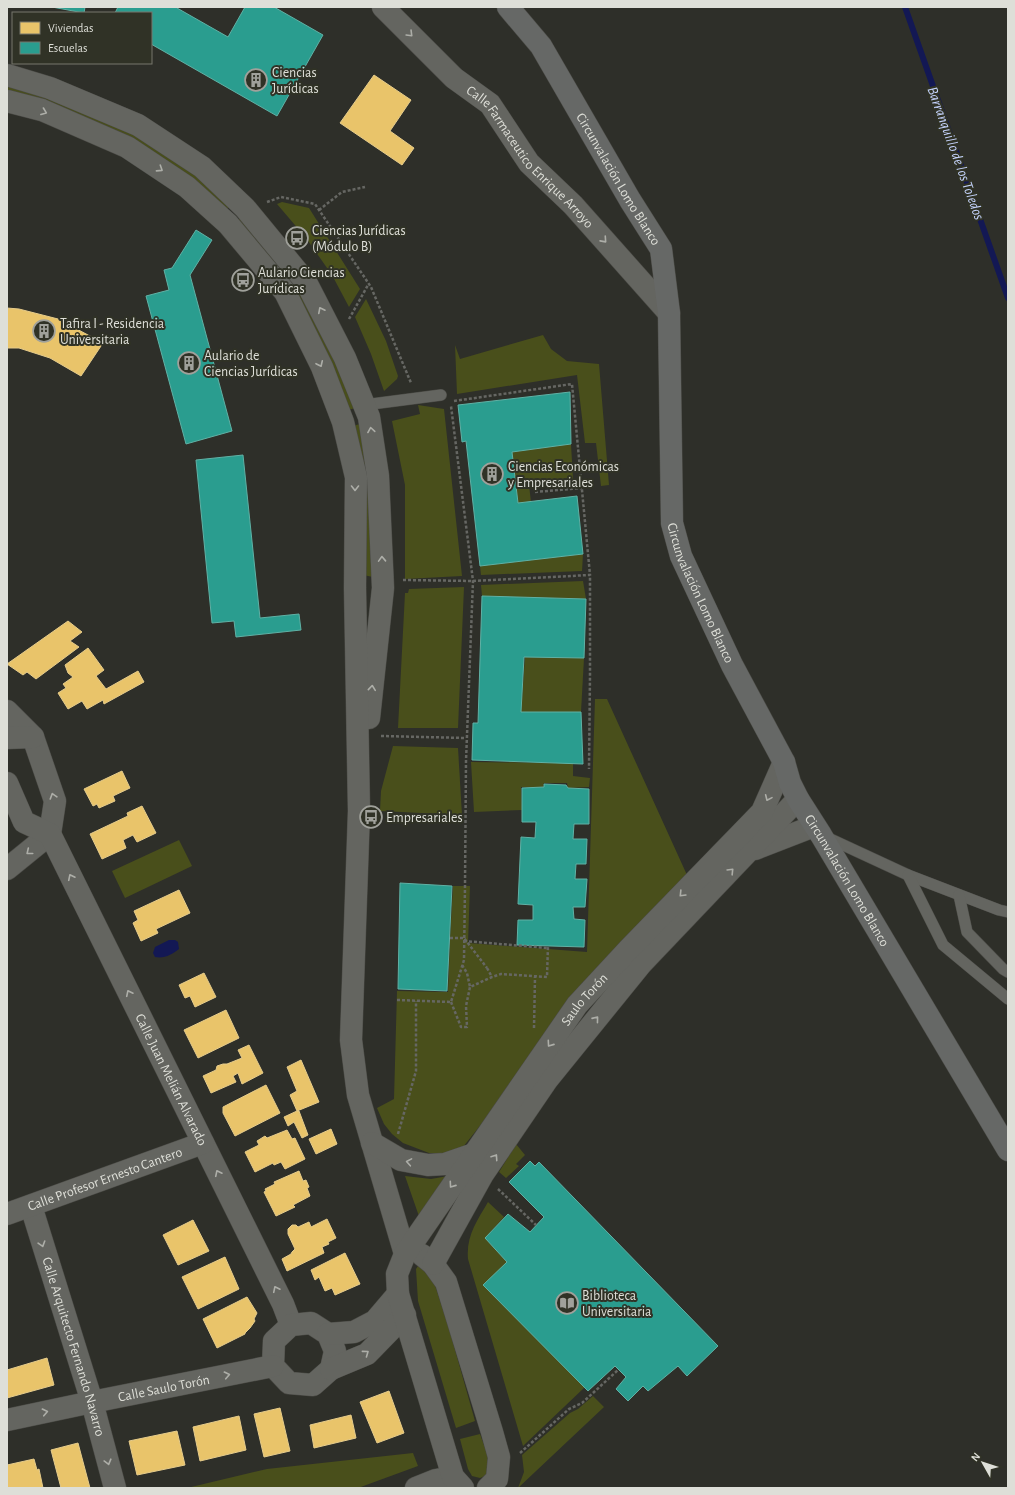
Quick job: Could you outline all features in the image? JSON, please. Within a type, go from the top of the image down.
[{"type":"street","name":"Calle Farmaceutico Enrique Arroyo","points":[[383,7],[454,78],[490,104],[529,164],[573,205],[669,314]]},
{"type":"street","name":"Circunvalación Lomo Blanco","points":[[508,7],[541,46],[630,200],[661,249],[669,314],[672,523],[681,556],[732,665],[784,762],[790,783],[798,800],[818,830],[1008,1150]]},
{"type":"street","points":[[7,75],[50,88],[138,125],[202,167],[245,208],[306,282],[345,358],[368,417],[378,476],[383,588],[359,811]]},
{"type":"street","points":[[7,101],[42,110],[127,147],[187,187],[228,224],[285,292],[322,367],[343,422],[356,477],[355,588],[359,811],[351,1040],[358,1095],[405,1254],[421,1255],[433,1264],[446,1282],[499,1457],[497,1479],[488,1488]]},
{"type":"street","points":[[7,711],[32,737],[56,801],[50,834],[7,869]]},
{"type":"street","points":[[7,738],[32,737]]},
{"type":"street","name":"Saulo Torón","points":[[458,1483],[398,1294],[397,1274],[405,1254],[577,1005],[628,950],[762,812],[784,762]]},
{"type":"street","points":[[7,783],[24,822],[50,834]]},
{"type":"street","name":"Saulo Torón","points":[[433,1264],[483,1174],[547,1080],[641,964],[798,800]]},
{"type":"street","points":[[750,851],[818,830]]},
{"type":"street","name":"Calle Juan Melián Alvarado","points":[[50,834],[283,1304],[291,1325]]},
{"type":"street","name":"Calle Profesor Ernesto Cantero","points":[[7,1214],[203,1143]]},
{"type":"street","points":[[372,1143],[401,1160],[428,1165],[445,1164],[474,1154]]},
{"type":"street","name":"Calle Arquitecto Fernando Navarro","points":[[31,1206],[92,1402],[115,1488]]},
{"type":"street","points":[[328,1334],[354,1332],[375,1321],[398,1294]]},
{"type":"street","points":[[332,1369],[335,1351],[328,1334],[311,1323],[291,1325],[274,1341],[273,1366],[289,1383],[313,1385],[332,1369],[366,1354],[405,1315]]},
{"type":"street","name":"Calle Saulo Torón","points":[[7,1420],[273,1366]]},
{"type":"street","points":[[416,1488],[436,1480],[458,1483]]},
{"type":"lane","points":[[364,405],[436,396]]},
{"type":"lane","points":[[818,830],[908,875],[999,910],[1008,912]]},
{"type":"lane","points":[[908,875],[943,945],[1008,999]]},
{"type":"lane","points":[[959,895],[968,932],[1003,969],[1008,972]]},
{"type":"path","points":[[319,210],[342,192],[365,187]]},
{"type":"path","points":[[278,198],[315,204],[368,284],[409,380],[413,386],[421,392],[436,396]]},
{"type":"path","points":[[337,342],[368,284]]},
{"type":"path","points":[[462,965],[467,973],[470,987],[466,1006],[467,1027],[461,1028],[451,1002],[462,965],[464,960],[466,738],[473,581],[450,402],[572,384],[590,575],[589,769]]},
{"type":"path","points":[[535,492],[582,488]]},
{"type":"path","points":[[382,580],[473,581],[590,575]]},
{"type":"path","points":[[367,736],[466,738]]},
{"type":"path","points":[[450,938],[548,947],[547,977],[501,974],[470,987]]},
{"type":"path","points":[[464,939],[487,968],[492,977]]},
{"type":"path","points":[[534,1028],[535,977]]},
{"type":"path","points":[[397,1000],[451,1002]]},
{"type":"path","points":[[396,1138],[416,1071],[416,1001]]},
{"type":"path","points":[[483,1174],[536,1225]]},
{"type":"path","points":[[498,1460],[521,1452],[569,1409],[582,1403],[618,1370]]},
{"type":"green space","points":[[7,83],[77,106],[165,151],[232,204],[224,212],[190,183],[7,95]]},
{"type":"green space","points":[[282,202],[309,208],[360,289],[349,307],[332,275],[306,238],[277,204]]},
{"type":"green space","points":[[243,215],[278,255],[321,325],[355,408],[345,411],[235,224]]},
{"type":"green space","points":[[366,299],[386,341],[398,376],[397,379],[384,391],[371,354],[355,317]]},
{"type":"green space","points":[[543,335],[551,349],[567,361],[599,364],[609,485],[601,486],[596,443],[585,443],[577,375],[457,394],[455,345],[460,359]]},
{"type":"green space","points":[[418,405],[444,409],[462,576],[405,579],[405,485],[392,421],[420,414]]},
{"type":"green space","points":[[360,424],[366,449],[373,577],[363,575],[349,427]]},
{"type":"green space","points":[[571,444],[573,479],[529,485],[531,502],[518,503],[512,452]]},
{"type":"green space","points":[[583,554],[582,571],[481,575],[480,566]]},
{"type":"green space","points":[[583,581],[586,599],[482,596],[481,585]]},
{"type":"green space","points":[[464,587],[458,728],[398,728],[405,593],[408,593],[409,589]]},
{"type":"green space","points":[[525,657],[584,658],[581,712],[521,712]]},
{"type":"green space","points":[[595,699],[607,699],[687,875],[585,983],[583,982],[491,1112],[463,1147],[446,1153],[429,1153],[403,1143],[392,1134],[384,1124],[377,1108],[394,1099],[397,991],[448,992],[453,886],[470,886],[468,943],[587,952]]},
{"type":"green space","points":[[393,746],[458,748],[462,815],[380,811],[381,791]]},
{"type":"green space","points":[[471,762],[573,763],[573,776],[590,778],[589,787],[568,788],[567,783],[544,783],[543,787],[521,787],[522,810],[474,812]]},
{"type":"green space","points":[[179,840],[192,866],[125,898],[112,871]]},
{"type":"green space","points":[[516,1144],[525,1155],[516,1164],[519,1166],[506,1178],[499,1172]]},
{"type":"green space","points":[[405,1176],[431,1179],[448,1176],[421,1222]]},
{"type":"green space","points":[[488,1202],[504,1217],[485,1238],[507,1262],[484,1286],[585,1387],[523,1446],[468,1259],[469,1243],[473,1229]]},
{"type":"green space","points":[[418,1266],[423,1268],[435,1285],[475,1421],[456,1428],[418,1301],[416,1269]]},
{"type":"green space","points":[[593,1396],[604,1407],[518,1488],[524,1472],[522,1455],[570,1413],[578,1409]]},
{"type":"green space","points":[[480,1434],[488,1456],[487,1475],[480,1478],[472,1476],[468,1469],[460,1439]]},
{"type":"green space","points":[[413,1453],[418,1466],[358,1488],[187,1488],[267,1469]]},
{"type":"shaded area","points":[[169,940],[175,940],[178,942],[179,949],[168,956],[155,957],[153,953],[155,947]]},
{"type":"building: Viviendas","points":[[374,75],[411,100],[390,131],[414,148],[402,165],[340,123]]},
{"type":"building: Viviendas","name":"Tafira I - Residencia Universitaria","points":[[7,308],[19,309],[58,319],[103,343],[81,376],[50,358],[19,348],[7,348]]},
{"type":"building: Viviendas","points":[[68,621],[82,632],[70,641],[79,647],[36,679],[27,672],[23,675],[7,664]]},
{"type":"building: Viviendas","points":[[88,648],[104,670],[96,676],[106,689],[138,671],[144,682],[104,704],[103,700],[87,709],[82,701],[68,709],[58,693],[66,688],[63,684],[73,677],[68,673],[65,665]]},
{"type":"building: Viviendas","points":[[122,771],[130,788],[113,796],[115,801],[99,808],[97,804],[93,806],[84,789]]},
{"type":"building: Viviendas","points":[[142,806],[156,833],[137,842],[133,835],[123,840],[126,848],[102,859],[90,834],[128,816],[127,813]]},
{"type":"building: Viviendas","points":[[179,890],[190,913],[156,929],[158,933],[141,941],[133,923],[138,920],[134,911]]},
{"type":"building: Viviendas","points":[[204,973],[216,997],[195,1007],[190,996],[185,998],[179,985]]},
{"type":"building: Viviendas","points":[[226,1010],[239,1038],[198,1058],[184,1030]]},
{"type":"building: Viviendas","points":[[249,1045],[263,1073],[242,1084],[238,1073],[233,1076],[236,1082],[211,1093],[203,1076],[216,1070],[217,1066],[242,1058],[238,1050]]},
{"type":"building: Viviendas","points":[[301,1060],[319,1102],[297,1111],[290,1095],[297,1091],[287,1067]]},
{"type":"building: Viviendas","points":[[266,1085],[280,1113],[235,1136],[223,1113],[223,1107]]},
{"type":"building: Viviendas","points":[[299,1111],[308,1135],[302,1138],[294,1122],[288,1126],[284,1117]]},
{"type":"building: Viviendas","points":[[331,1129],[337,1144],[316,1154],[309,1139]]},
{"type":"building: Viviendas","points":[[287,1130],[292,1139],[295,1138],[305,1159],[285,1169],[281,1162],[274,1165],[273,1163],[255,1172],[245,1152],[259,1145],[257,1141],[265,1136],[267,1138]]},
{"type":"building: Viviendas","points":[[299,1171],[303,1181],[306,1180],[309,1187],[307,1188],[310,1196],[293,1205],[295,1207],[276,1216],[264,1192],[266,1191],[265,1189],[275,1184],[274,1182]]},
{"type":"building: Viviendas","points":[[327,1219],[336,1238],[328,1242],[329,1244],[322,1247],[324,1253],[287,1271],[282,1259],[291,1254],[295,1249],[288,1234],[288,1229],[292,1225],[296,1225],[298,1227],[309,1222],[311,1227]]},
{"type":"building: Viviendas","points":[[193,1220],[209,1251],[178,1265],[163,1235]]},
{"type":"building: Viviendas","points":[[345,1253],[360,1284],[335,1295],[332,1288],[325,1291],[319,1277],[315,1280],[311,1270]]},
{"type":"building: Viviendas","points":[[225,1257],[239,1289],[198,1309],[182,1277]]},
{"type":"building: Viviendas","points":[[247,1297],[257,1313],[254,1319],[255,1321],[245,1334],[217,1348],[203,1319]]},
{"type":"building: Viviendas","points":[[47,1358],[54,1385],[7,1398],[7,1370]]},
{"type":"building: Viviendas","points":[[389,1391],[404,1433],[377,1443],[360,1402]]},
{"type":"building: Viviendas","points":[[280,1408],[290,1451],[264,1457],[254,1414]]},
{"type":"building: Viviendas","points":[[351,1415],[356,1438],[314,1448],[310,1425]]},
{"type":"building: Viviendas","points":[[239,1416],[246,1450],[200,1461],[193,1427]]},
{"type":"building: Viviendas","points":[[177,1431],[185,1465],[137,1475],[129,1441]]},
{"type":"building: Viviendas","points":[[78,1443],[90,1488],[61,1488],[51,1450]]},
{"type":"building: Viviendas","points":[[34,1459],[37,1470],[39,1469],[43,1488],[7,1488],[7,1465]]},
{"type":"building: Escuelas","points":[[52,7],[85,7],[84,12]]},
{"type":"building: Escuelas","name":"Ciencias Jurídicas","points":[[118,7],[178,7],[177,8],[228,37],[245,7],[274,7],[323,35],[277,116],[152,45],[152,12],[116,12]]},
{"type":"building: Escuelas","name":"Aulario de Ciencias Jurídicas","points":[[196,230],[212,240],[190,275],[232,431],[186,444],[146,296],[169,290],[164,270],[172,268]]},
{"type":"building: Escuelas","name":"Ciencias Económicas y Empresariales","points":[[570,392],[571,444],[512,452],[518,503],[577,496],[583,554],[480,566],[466,441],[462,442],[458,405]]},
{"type":"building: Escuelas","points":[[243,455],[260,618],[299,614],[301,630],[236,637],[234,621],[212,623],[196,460]]},
{"type":"building: Escuelas","points":[[482,596],[586,599],[584,658],[524,657],[521,712],[581,712],[583,764],[472,760],[473,723],[478,723]]},
{"type":"building: Escuelas","points":[[544,784],[566,785],[568,788],[589,789],[589,824],[574,824],[573,839],[587,839],[586,864],[576,864],[575,879],[587,879],[585,907],[573,907],[574,919],[585,920],[584,947],[517,945],[518,920],[533,920],[533,905],[518,904],[521,837],[535,838],[536,822],[522,822],[522,788],[544,787]]},
{"type":"building: Escuelas","points":[[400,883],[452,886],[447,991],[398,989]]},
{"type":"building: Escuelas","points":[[530,1161],[535,1166],[539,1162],[718,1346],[687,1376],[678,1366],[648,1391],[643,1386],[628,1401],[616,1389],[626,1377],[615,1366],[588,1391],[483,1285],[507,1262],[485,1238],[508,1214],[530,1232],[544,1217],[509,1182]]},
{"type":"waterway","name":"Barranquillo de los Toledos","points":[[905,7],[1008,298]]},
{"type":"place","name":"Ciencias Jurídicas","points":[[256,80]]},
{"type":"place","name":"Ciencias Jurídicas (Módulo B)","points":[[297,238]]},
{"type":"place","name":"Aulario Ciencias Jurídicas","points":[[243,280]]},
{"type":"place","name":"Tafira I - Residencia Universitaria","points":[[44,331]]},
{"type":"place","name":"Aulario de Ciencias Jurídicas","points":[[189,363]]},
{"type":"place","name":"Ciencias Económicas y Empresariales","points":[[492,474]]},
{"type":"place","name":"Empresariales","points":[[371,817]]},
{"type":"place","name":"Biblioteca Universitaria","points":[[567,1303]]}]
